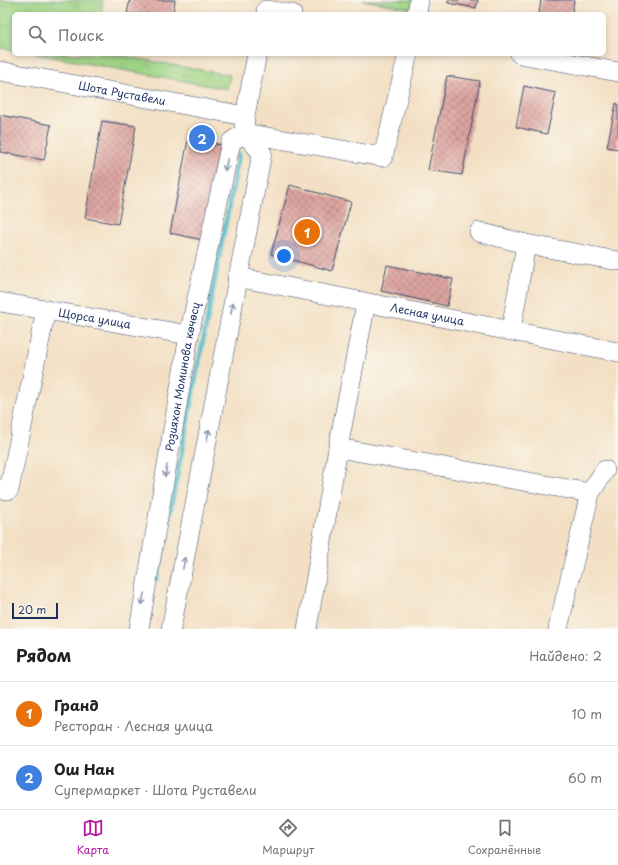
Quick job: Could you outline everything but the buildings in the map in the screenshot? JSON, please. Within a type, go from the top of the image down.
[{"type":"street","points":[[417,12],[420,0]]},
{"type":"street","points":[[266,8],[283,12]]},
{"type":"street","points":[[171,629],[237,277],[262,153],[244,125],[257,56]]},
{"type":"street","name":"Шота Руставели","points":[[0,71],[244,125],[383,158],[408,56]]},
{"type":"street","points":[[531,56],[618,72]]},
{"type":"street","name":"Розияхон Моминова көчөсү","points":[[139,629],[189,335],[231,142],[244,125]]},
{"type":"street","points":[[479,232],[526,244],[618,261]]},
{"type":"street","points":[[511,330],[526,244]]},
{"type":"street","name":"Лесная улица","points":[[237,277],[366,304],[511,330],[618,352]]},
{"type":"street","name":"Щорса улица","points":[[0,302],[189,335]]},
{"type":"street","points":[[307,629],[338,448],[366,304]]},
{"type":"street","points":[[0,489],[10,490],[46,310]]},
{"type":"street","points":[[338,448],[590,493]]},
{"type":"street","points":[[558,629],[590,493],[605,470]]},
{"type":"green space","points":[[0,0],[103,0],[101,12],[12,12],[12,50],[0,48]]},
{"type":"green space","points":[[363,0],[414,0],[413,9]]},
{"type":"green space","points":[[46,56],[122,56],[230,75],[227,89]]},
{"type":"waterway","points":[[157,580],[239,154]]},
{"type":"place","name":"Ош Нан","points":[[202,138]]},
{"type":"place","name":"Гранд","points":[[307,232]]}]
